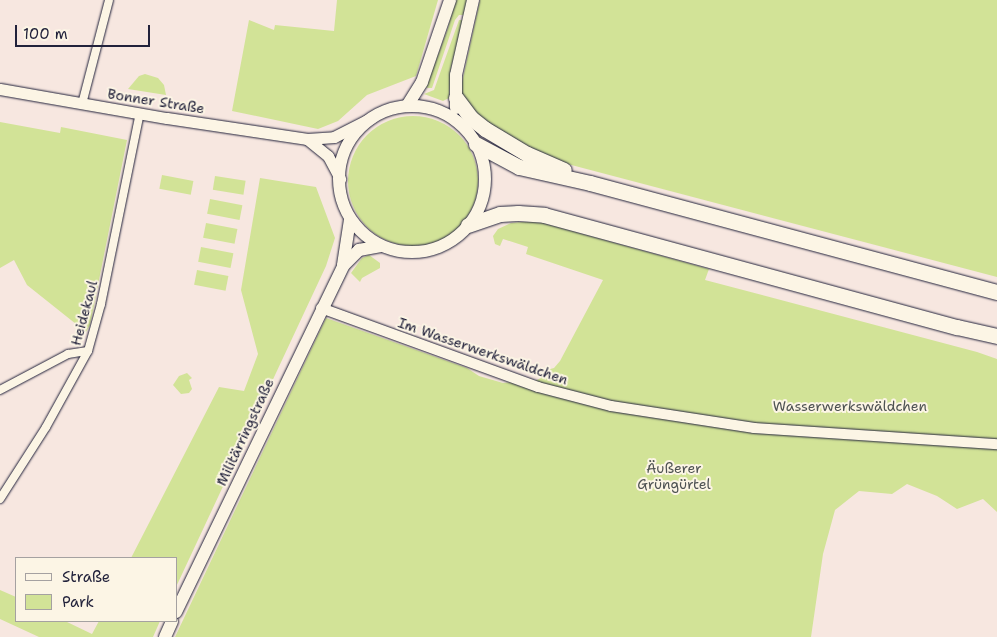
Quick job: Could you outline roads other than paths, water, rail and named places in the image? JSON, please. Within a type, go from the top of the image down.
[{"type":"highway","points":[[456,98],[471,118],[485,129],[527,154],[590,183]]},
{"type":"highway","points":[[476,144],[519,167],[590,183],[955,279],[997,292]]},
{"type":"highway","points":[[468,225],[500,214],[530,213],[997,336]]},
{"type":"highway","points":[[955,279],[997,284]]},
{"type":"highway","points":[[957,327],[997,344]]},
{"type":"main road","points":[[407,106],[422,82],[450,0]]},
{"type":"main road","points":[[457,122],[456,98],[459,59],[473,0]]},
{"type":"main road","name":"Bonner Straße","points":[[0,89],[82,104],[308,139],[334,137],[371,118]]},
{"type":"main road","points":[[308,139],[328,156],[340,179],[343,203],[350,220],[364,235],[381,246],[407,252],[426,250],[452,239],[468,225],[479,206],[483,190],[484,171],[476,144],[467,131],[457,122],[436,110],[407,106],[379,113],[371,118],[356,135],[347,151],[340,179]]},
{"type":"main road","name":"Militärringstraße","points":[[343,266],[350,220]]},
{"type":"main road","name":"Militärringstraße","points":[[178,608],[321,308],[343,266],[359,250],[381,246]]},
{"type":"main road","points":[[165,637],[172,622]]},
{"type":"street","points":[[82,104],[109,0]]},
{"type":"street","name":"Heidekaul","points":[[0,499],[46,427],[88,351],[101,304],[140,113]]},
{"type":"street","name":"Im Wasserwerkswäldchen","points":[[321,308],[538,387],[611,406],[754,428],[997,444]]},
{"type":"street","points":[[0,390],[68,354],[88,351]]},
{"type":"park label","name":"Wasserwerkswäldchen","points":[[850,406]]},
{"type":"park label","name":"Äußerer Grüngürtel","points":[[674,476]]}]
